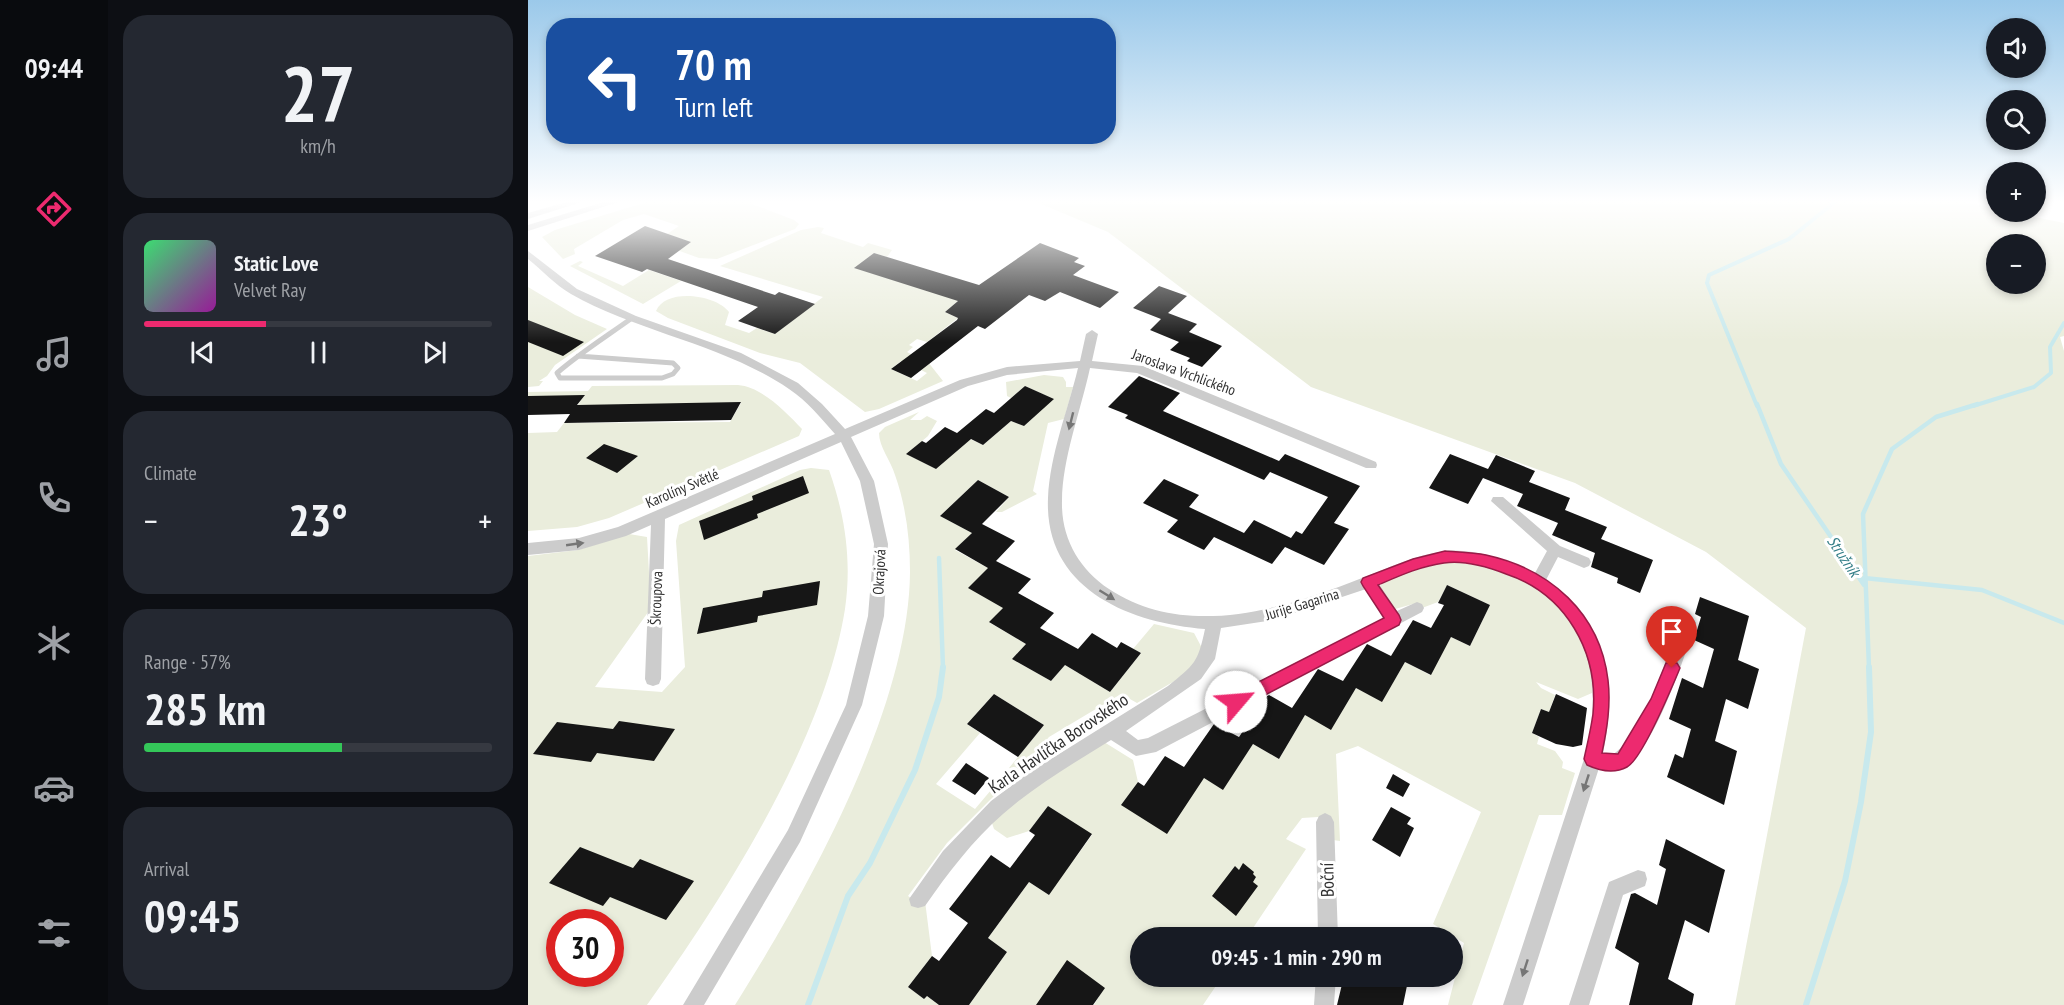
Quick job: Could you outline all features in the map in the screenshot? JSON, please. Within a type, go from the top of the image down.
[{"type":"street","name":"Okrajová","points":[[528,254],[573,291],[632,318],[763,368],[794,386],[818,407],[844,436],[867,481],[881,543],[876,616],[856,693],[794,836],[693,1005]]},
{"type":"street","name":"Jurije Gagarina","points":[[1092,334],[1056,490],[1056,517],[1065,549],[1085,579],[1130,608],[1162,618],[1214,624],[1270,615],[1427,560],[1453,556],[1501,565],[1539,580],[1576,616],[1596,654],[1602,699],[1593,759],[1513,1005]]},
{"type":"street","name":"Jaroslava Vrchlického","points":[[844,436],[985,376],[1025,368],[1086,364],[1139,369],[1371,465]]},
{"type":"street","name":"Karolíny Světlé","points":[[528,549],[579,544],[621,532],[844,436]]},
{"type":"street","points":[[1498,501],[1555,550],[1584,562]]},
{"type":"street","name":"Škroupova","points":[[653,679],[658,516]]},
{"type":"street","points":[[1539,580],[1555,550]]},
{"type":"street","points":[[1369,582],[1394,620]]},
{"type":"street","points":[[1111,731],[1136,748],[1150,746],[1417,608]]},
{"type":"street","points":[[1593,759],[1614,764],[1628,755],[1658,704],[1688,623]]},
{"type":"street","name":"Karla Havlíčka Borovského","points":[[918,899],[961,845],[997,807],[1034,779],[1111,731],[1195,674],[1207,659],[1214,624]]},
{"type":"street","name":"Boční","points":[[1325,822],[1328,927]]},
{"type":"street","points":[[1579,1005],[1616,889],[1638,879]]},
{"type":"street","points":[[1324,1005],[1325,987]]},
{"type":"lane","points":[[578,356],[673,363],[678,368],[673,374],[662,378],[560,378],[557,373],[578,356],[632,318]]},
{"type":"green space","points":[[552,248],[576,248],[575,254],[563,259]]},
{"type":"green space","points":[[680,248],[746,248],[717,259],[699,258],[677,250]]},
{"type":"green space","points":[[761,248],[885,248],[892,250],[887,257],[874,253],[855,268],[959,300],[945,312],[958,318],[927,342],[917,339],[909,345],[913,347],[907,352],[917,357],[908,364],[901,361],[891,369],[917,381],[927,373],[913,366],[928,362],[943,381],[879,409],[865,412],[800,363],[760,353],[668,318],[656,311],[662,303],[680,296],[703,298],[714,301],[729,312],[725,325],[749,333],[757,328],[775,334],[823,297],[720,266]]},
{"type":"green space","points":[[1129,248],[1986,248],[1986,294],[2046,294],[2046,248],[2064,248],[2064,336],[2060,337],[2064,351],[2064,1005],[1735,1005],[1806,628],[1706,552],[1575,483],[1311,387]]},
{"type":"green space","points":[[580,261],[583,262],[578,266],[623,286],[649,270],[681,281],[643,304],[570,266]]},
{"type":"green space","points":[[528,287],[575,315],[607,329],[555,365],[547,376],[539,381],[543,381],[539,386],[528,387]]},
{"type":"green space","points":[[1044,375],[1063,377],[1066,387],[1073,387],[1064,419],[1048,423],[1033,491],[1037,494],[1002,512],[996,512],[1009,497],[978,480],[940,516],[972,533],[955,550],[988,568],[1003,608],[990,623],[1026,644],[1012,659],[1051,681],[1065,665],[1078,673],[1081,670],[1090,680],[1110,692],[1141,653],[1133,649],[1154,624],[1194,633],[1202,648],[1190,672],[1137,703],[1121,694],[1049,737],[1043,744],[1044,759],[1024,772],[1009,768],[1044,725],[994,694],[967,724],[980,733],[936,784],[975,809],[1002,777],[1005,779],[1004,786],[947,843],[908,896],[922,905],[925,901],[932,956],[908,987],[924,999],[927,996],[939,1005],[735,1005],[793,909],[822,854],[873,739],[892,681],[905,625],[910,572],[909,547],[902,499],[879,433],[885,427],[919,412],[910,420],[921,420],[927,416],[937,421],[928,436],[907,454],[936,469],[970,439],[983,445],[1011,421],[1024,426],[1053,399],[1025,386],[1011,398],[1007,396],[1006,382]]},
{"type":"green space","points":[[738,385],[756,390],[773,401],[802,429],[799,436],[609,518],[577,527],[528,531],[528,433],[557,432],[564,423],[730,422],[741,403],[577,406],[584,396],[528,397],[528,392],[588,391],[592,386]]},
{"type":"green space","points":[[811,468],[829,470],[843,521],[848,573],[845,609],[834,659],[816,711],[767,816],[707,916],[647,1005],[528,1005],[528,556],[578,550],[629,534],[647,537],[651,608],[595,687],[662,692],[685,667],[676,541],[679,525],[800,470]]},
{"type":"green space","points":[[1444,562],[1491,567],[1517,576],[1542,591],[1564,613],[1581,638],[1591,666],[1592,693],[1578,699],[1536,682],[1541,688],[1555,695],[1549,712],[1541,709],[1532,733],[1539,737],[1537,744],[1555,751],[1563,762],[1562,768],[1575,773],[1562,815],[1539,815],[1472,1005],[1448,1005],[1453,987],[1463,987],[1463,927],[1438,927],[1433,924],[1481,812],[1358,746],[1336,754],[1340,841],[1333,840],[1318,817],[1302,818],[1286,839],[1306,849],[1254,927],[1130,927],[1130,987],[1215,987],[1203,1005],[1094,1005],[1104,988],[1036,1005],[969,1005],[1007,952],[988,938],[1029,882],[1049,895],[1070,858],[1074,860],[1092,835],[1048,806],[1029,831],[1007,838],[994,829],[992,823],[1018,797],[1104,742],[1133,760],[1138,782],[1122,804],[1204,778],[1223,789],[1253,744],[1279,759],[1305,715],[1331,729],[1356,688],[1382,701],[1405,662],[1430,675],[1451,637],[1470,646],[1490,605],[1447,585],[1438,602],[1422,608],[1413,604],[1395,609],[1379,587],[1386,579]]},
{"type":"building","points":[[608,248],[683,248],[668,259],[775,295],[779,292],[815,304],[775,334],[738,321],[758,307],[647,269],[642,272],[595,256]]},
{"type":"building","points":[[1033,248],[1053,248],[1079,258],[1074,262],[1085,266],[1073,275],[1119,292],[1100,308],[1060,292],[1045,301],[1029,295],[985,329],[978,326],[911,378],[891,369],[957,320],[958,318],[945,312],[958,301],[854,268],[874,253],[979,285]]},
{"type":"building","points":[[1159,286],[1187,296],[1168,313],[1197,324],[1189,332],[1222,346],[1202,367],[1187,361],[1190,358],[1170,350],[1179,342],[1150,330],[1161,319],[1133,308]]},
{"type":"building","points":[[528,320],[584,342],[563,356],[528,342]]},
{"type":"building","points":[[1139,376],[1180,393],[1163,411],[1279,461],[1285,454],[1360,486],[1334,523],[1349,529],[1324,565],[1285,547],[1272,564],[1214,537],[1204,550],[1167,532],[1178,520],[1143,503],[1164,479],[1199,495],[1189,507],[1244,533],[1254,520],[1291,538],[1296,531],[1302,534],[1328,497],[1270,472],[1264,480],[1125,418],[1128,415],[1108,407]]},
{"type":"building","points":[[1025,386],[1054,399],[1024,426],[1011,421],[983,445],[971,439],[936,469],[906,454],[922,441],[926,443],[945,427],[957,433],[986,409],[994,413]]},
{"type":"building","points":[[585,395],[577,405],[741,402],[731,420],[564,423],[570,414],[528,415],[528,396]]},
{"type":"building","points":[[604,444],[638,456],[617,473],[586,458]]},
{"type":"building","points":[[1450,454],[1488,469],[1496,455],[1535,471],[1529,482],[1570,498],[1565,510],[1607,527],[1601,539],[1653,560],[1640,593],[1617,583],[1618,578],[1591,567],[1595,553],[1552,535],[1558,523],[1517,506],[1523,494],[1483,478],[1468,504],[1429,488]]},
{"type":"building","points":[[803,476],[809,493],[757,514],[758,518],[704,540],[699,521],[753,500],[752,496]]},
{"type":"building","points":[[978,480],[1009,497],[982,524],[1015,541],[996,561],[1031,579],[1018,593],[1054,613],[1040,628],[1078,649],[1092,633],[1117,648],[1121,642],[1141,653],[1110,692],[1065,665],[1051,681],[1012,659],[1026,644],[989,622],[1003,608],[968,588],[988,568],[955,549],[972,533],[940,516]]},
{"type":"building","points":[[820,581],[817,605],[758,616],[757,622],[697,634],[703,608],[762,597],[763,591]]},
{"type":"building","points":[[1447,585],[1490,605],[1470,646],[1451,637],[1431,675],[1405,662],[1382,702],[1356,688],[1331,730],[1305,715],[1279,759],[1253,744],[1223,790],[1204,778],[1167,834],[1121,805],[1138,782],[1144,786],[1165,756],[1184,767],[1214,724],[1239,737],[1269,695],[1292,708],[1318,669],[1343,681],[1367,644],[1391,656],[1413,620],[1431,628],[1444,605],[1438,603]]},
{"type":"building","points":[[1700,597],[1749,616],[1738,660],[1759,669],[1748,709],[1726,699],[1715,741],[1737,751],[1724,805],[1667,777],[1675,754],[1683,758],[1691,729],[1669,719],[1682,678],[1703,688],[1714,649],[1694,640],[1701,617],[1695,614]]},
{"type":"building","points":[[994,694],[1044,725],[1018,757],[967,724]]},
{"type":"building","points":[[1556,694],[1587,708],[1582,745],[1573,747],[1556,744],[1532,733],[1541,709],[1549,712]]},
{"type":"building","points":[[619,721],[675,729],[654,761],[597,753],[591,762],[533,754],[557,722],[613,729]]},
{"type":"building","points":[[966,763],[989,778],[975,795],[952,781]]},
{"type":"building","points":[[1393,774],[1410,784],[1403,797],[1386,788]]},
{"type":"building","points":[[1048,806],[1092,834],[1049,895],[1029,882],[988,938],[1007,952],[969,1005],[939,1005],[927,996],[924,999],[908,987],[932,956],[939,961],[968,923],[949,909],[991,855],[1010,868],[1035,835],[1029,831]]},
{"type":"building","points":[[1391,807],[1411,818],[1407,824],[1414,828],[1400,857],[1372,840]]},
{"type":"building","points":[[1666,839],[1725,870],[1709,933],[1685,920],[1668,979],[1694,994],[1692,1005],[1629,1005],[1639,963],[1615,948],[1631,894],[1635,893],[1657,905],[1666,869],[1659,865]]},
{"type":"building","points":[[580,847],[633,868],[640,859],[694,881],[666,920],[610,897],[603,906],[549,883]]},
{"type":"building","points":[[1243,863],[1254,872],[1256,877],[1253,882],[1258,886],[1236,916],[1212,896],[1235,866],[1239,870]]},
{"type":"building","points":[[1067,960],[1105,988],[1093,1005],[1036,1005]]},
{"type":"building","points":[[1341,987],[1407,987],[1403,1005],[1337,1005]]},
{"type":"waterway","name":"Stružník","points":[[1757,406],[1707,283],[1709,275],[1769,248]]},
{"type":"waterway","points":[[1973,406],[2034,387],[2051,373],[2050,347],[2064,323]]},
{"type":"waterway","name":"Stružník","points":[[1757,404],[1781,464],[1864,585]]},
{"type":"waterway","points":[[1865,578],[1863,514],[1892,449],[1936,417],[1978,404]]},
{"type":"waterway","points":[[939,558],[943,667]]},
{"type":"waterway","points":[[1865,578],[1982,590],[2064,623]]},
{"type":"waterway","name":"Stružník","points":[[1865,578],[1869,668]]},
{"type":"waterway","points":[[808,1005],[848,896],[870,863],[915,770],[939,697],[943,667]]},
{"type":"waterway","name":"Stružník","points":[[1806,1005],[1845,881],[1861,802],[1871,732],[1869,667]]},
{"type":"route","points":[[1236,702],[1394,620],[1369,582],[1427,560],[1445,556],[1461,556],[1486,561],[1539,580],[1576,616],[1592,643],[1601,681],[1601,714],[1593,759],[1614,764],[1624,760],[1658,704],[1672,668]]}]
